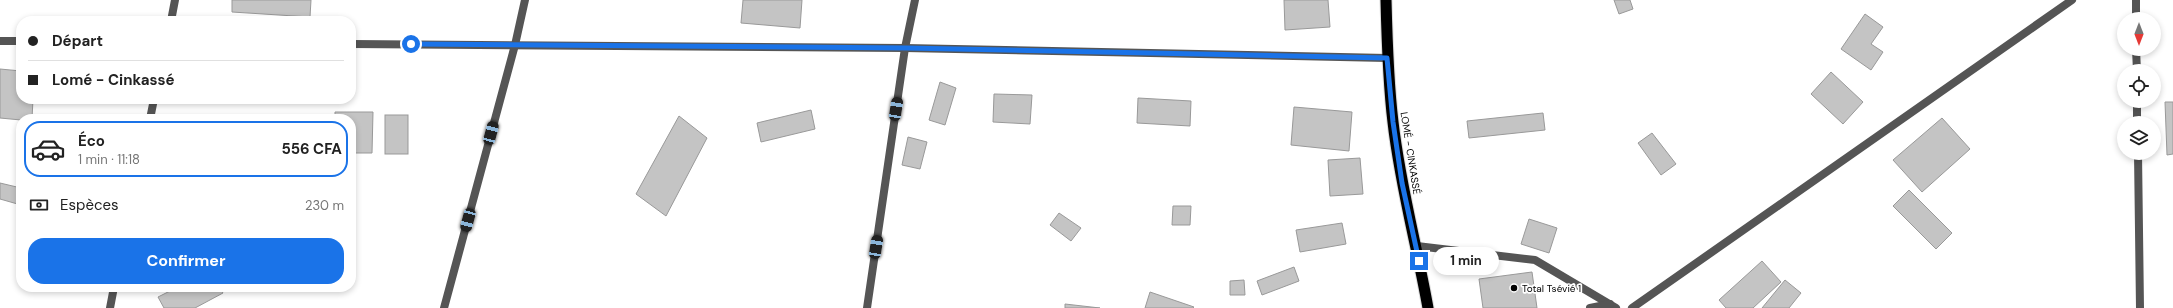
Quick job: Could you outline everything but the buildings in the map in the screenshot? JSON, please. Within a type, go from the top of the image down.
[{"type":"highway","name":"LOMÉ - CINKASSÉ","points":[[1386,0],[1387,58],[1393,122],[1402,183],[1428,308]]},
{"type":"street","points":[[172,16],[175,0]]},
{"type":"street","points":[[444,308],[515,45],[525,0]]},
{"type":"street","points":[[867,308],[906,48],[915,0]]},
{"type":"street","points":[[1632,308],[2072,0]]},
{"type":"street","points":[[2136,0],[2136,12]]},
{"type":"street","points":[[0,41],[16,41]]},
{"type":"street","points":[[356,44],[906,48],[1387,58]]},
{"type":"street","points":[[151,114],[153,104]]},
{"type":"street","points":[[2138,160],[2140,308]]},
{"type":"street","points":[[1416,246],[1535,260],[1613,306]]},
{"type":"street","points":[[110,308],[113,292]]},
{"type":"street","points":[[1590,308],[1613,306]]},
{"type":"place","name":"Total Tsévié 1","points":[[1514,288]]},
{"type":"route","points":[[411,44],[906,48],[1387,58],[1393,122],[1402,183],[1419,261]]}]
